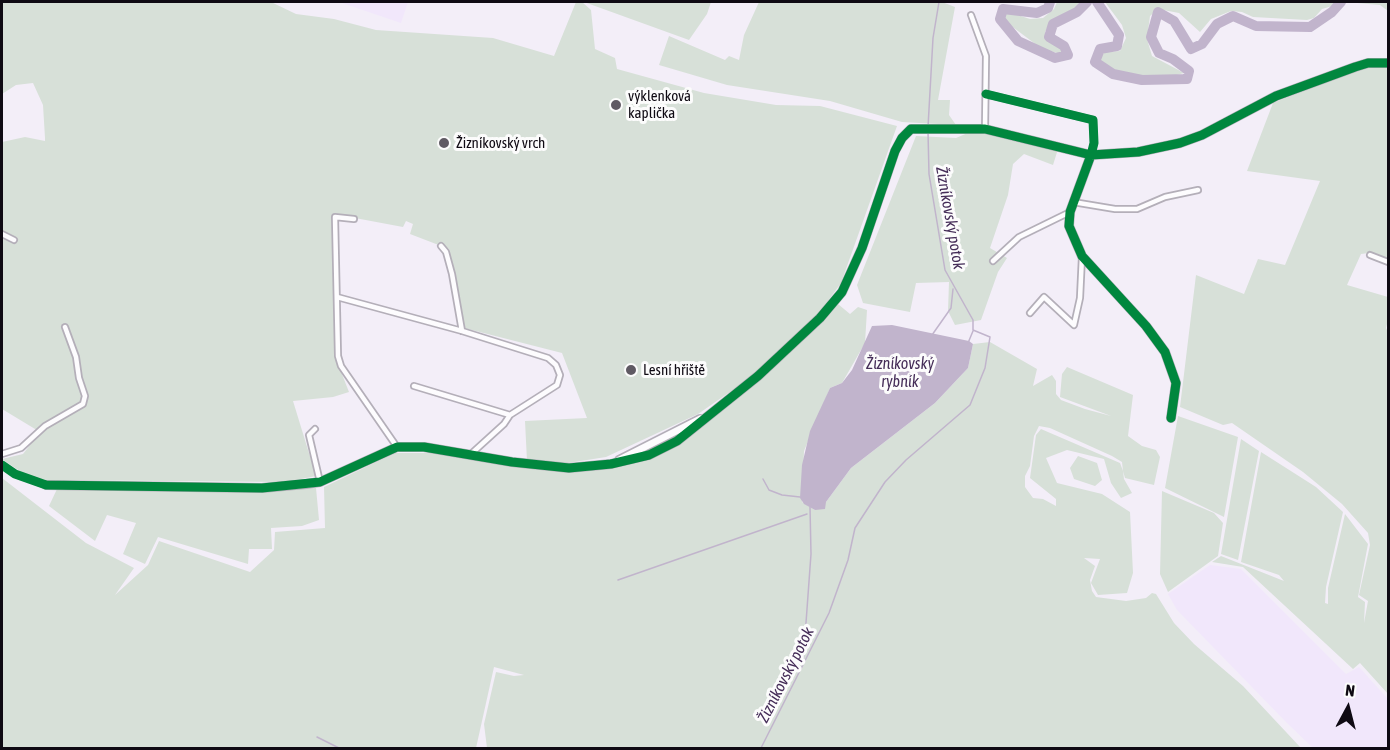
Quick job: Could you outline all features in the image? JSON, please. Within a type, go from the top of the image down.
[{"type":"street","points":[[971,15],[986,56],[986,129]]},
{"type":"street","points":[[2,465],[15,474],[46,485],[262,488],[320,482],[397,447],[424,447],[512,462],[569,468],[611,464],[638,448],[709,414],[774,362],[820,318],[842,292],[862,248],[895,151],[902,138],[911,129],[986,129],[1090,155],[1138,152],[1180,143],[1202,135],[1276,96],[1355,67],[1368,63],[1389,63]]},
{"type":"street","points":[[986,94],[1094,120],[1094,143],[1073,202],[1069,226],[1082,256],[1146,326],[1165,352],[1176,383],[1171,418]]},
{"type":"street","points":[[1073,202],[1115,209],[1137,209],[1165,197],[1198,190]]},
{"type":"street","points":[[993,261],[1019,237],[1070,212]]},
{"type":"street","points":[[354,219],[335,217],[338,356],[341,366],[397,447]]},
{"type":"street","points":[[2,234],[14,240]]},
{"type":"street","points":[[441,246],[446,252],[452,274],[462,331]]},
{"type":"street","points":[[1370,255],[1389,262]]},
{"type":"street","points":[[1030,313],[1044,297],[1074,325],[1080,298],[1082,256]]},
{"type":"street","points":[[337,297],[462,331],[548,358],[556,365],[560,375],[557,385],[510,415],[504,424],[471,454]]},
{"type":"street","points":[[2,454],[21,448],[45,426],[83,404],[85,396],[76,357],[65,327]]},
{"type":"street","points":[[414,386],[510,415]]},
{"type":"street","points":[[315,429],[309,435],[320,482]]},
{"type":"shaded area","points":[[2,2],[271,2],[296,14],[334,19],[376,30],[493,38],[554,56],[576,2],[582,2],[591,10],[595,49],[615,58],[617,69],[704,93],[776,105],[820,106],[897,126],[841,283],[817,316],[750,378],[698,414],[606,457],[568,463],[527,461],[525,421],[587,418],[562,353],[464,328],[449,249],[410,234],[413,224],[406,221],[403,227],[339,215],[334,219],[334,354],[349,392],[333,397],[293,401],[316,476],[286,482],[45,480],[24,474],[2,459],[23,454],[40,432],[2,409],[2,142],[25,137],[45,141],[45,138],[43,105],[33,83],[16,85],[2,94]]},
{"type":"shaded area","points":[[339,2],[408,2],[401,23]]},
{"type":"shaded area","points":[[584,2],[711,2],[707,14],[689,40]]},
{"type":"shaded area","points":[[759,2],[942,2],[955,7],[938,100],[950,100],[949,115],[956,125],[902,122],[830,101],[727,85],[659,65],[669,36],[725,60],[729,56],[739,60],[744,35]]},
{"type":"shaded area","points":[[1057,2],[1080,2],[1068,15],[1051,21],[1045,32],[1048,40],[1064,50],[1061,54],[1042,49],[1006,22],[1003,13],[1005,11],[1030,19],[1043,18],[1054,9]]},
{"type":"shaded area","points":[[1105,2],[1346,2],[1322,9],[1314,18],[1307,20],[1253,17],[1242,12],[1231,11],[1211,19],[1200,32],[1179,13],[1158,9],[1150,16],[1147,39],[1152,56],[1184,73],[1172,76],[1123,76],[1096,59],[1105,52],[1120,51],[1126,38],[1122,25]]},
{"type":"shaded area","points":[[1346,2],[1388,2],[1388,11],[1380,5]]},
{"type":"shaded area","points":[[1364,67],[1388,67],[1388,260],[1369,253],[1361,254],[1347,285],[1388,297],[1386,328],[1388,332],[1388,694],[1360,663],[1353,669],[1243,567],[1212,562],[1221,556],[1284,581],[1279,575],[1241,562],[1261,452],[1316,487],[1343,512],[1326,587],[1325,603],[1328,604],[1328,588],[1345,514],[1368,544],[1358,597],[1365,602],[1364,623],[1368,601],[1359,595],[1370,545],[1368,533],[1342,504],[1303,472],[1232,423],[1223,425],[1180,407],[1196,275],[1244,294],[1258,259],[1285,265],[1320,181],[1247,171],[1273,103]]},
{"type":"shaded area","points":[[977,129],[1058,149],[1053,165],[1024,154],[1013,164],[1008,195],[990,248],[1007,258],[998,272],[981,320],[955,325],[948,311],[949,282],[916,283],[910,312],[863,303],[857,285],[916,136],[956,138]]},
{"type":"shaded area","points":[[838,304],[850,314],[858,307],[867,310],[865,343],[842,383],[830,388],[804,451],[802,502],[815,510],[826,502],[851,468],[935,403],[968,368],[973,344],[990,342],[1037,369],[1033,386],[1052,375],[1056,381],[1056,394],[1061,400],[1085,409],[1111,416],[1060,397],[1062,374],[1067,367],[1133,395],[1128,436],[1142,446],[1156,450],[1160,457],[1154,485],[1125,478],[1123,471],[1124,479],[1132,493],[1121,498],[1111,483],[1104,459],[1067,450],[1046,458],[1057,483],[1102,494],[1130,512],[1133,573],[1127,593],[1098,595],[1091,583],[1100,559],[1084,558],[1095,566],[1090,580],[1092,591],[1096,597],[1126,601],[1146,598],[1152,593],[1156,594],[1174,623],[1194,644],[1243,686],[1301,748],[487,748],[484,724],[496,672],[514,676],[524,675],[494,667],[476,748],[2,748],[2,478],[86,543],[134,568],[115,595],[148,565],[159,541],[250,572],[274,550],[275,532],[325,528],[324,487],[395,453],[439,453],[569,471],[612,468],[650,457],[713,415],[823,320]],"holes":[[[1039,426],[1050,428],[1112,456],[1122,462],[1123,471],[1120,463],[1041,429],[1036,435],[1030,478],[1056,499],[1056,506],[1043,499],[1033,498],[1025,487],[1025,476],[1030,466],[1034,436]]]},
{"type":"shaded area","points":[[1178,416],[1238,437],[1224,517],[1165,488]]},
{"type":"shaded area","points":[[1241,439],[1259,451],[1238,560],[1221,554]]},
{"type":"shaded area","points":[[1078,456],[1097,463],[1102,480],[1095,486],[1074,479],[1070,468]]},
{"type":"shaded area","points":[[316,488],[319,520],[302,526],[271,528],[272,549],[249,549],[248,564],[158,537],[145,564],[123,554],[136,523],[107,515],[95,541],[49,506],[57,489],[210,491]]},
{"type":"shaded area","points":[[1162,491],[1214,513],[1223,523],[1218,556],[1168,592],[1160,574]]},
{"type":"shaded area","points":[[1210,565],[1241,569],[1346,674],[1359,667],[1388,699],[1388,748],[1313,748],[1177,610],[1168,594]]},
{"type":"water","name":"Žizníkovský rybník","points":[[892,325],[969,341],[973,344],[968,368],[935,403],[851,468],[826,502],[825,509],[815,510],[804,504],[800,498],[802,465],[810,431],[830,388],[842,383],[852,370],[872,326]]},
{"type":"waterway","name":"Žizníkovský potok","points":[[928,127],[933,38],[939,2]]},
{"type":"waterway","points":[[1050,2],[1048,8],[1037,13],[1003,9],[1000,19],[1018,41],[1055,58],[1068,55],[1064,46],[1049,37],[1053,24],[1077,12],[1087,2]]},
{"type":"waterway","points":[[1097,2],[1119,35],[1117,46],[1100,49],[1095,62],[1113,74],[1142,80],[1187,79],[1189,71],[1173,59],[1159,53],[1151,37],[1158,12],[1174,21],[1191,49],[1202,44],[1217,24],[1233,16],[1256,26],[1310,27],[1332,12],[1341,2]]},
{"type":"waterway","name":"Žizníkovský potok","points":[[761,748],[829,613],[848,560],[855,528],[885,482],[906,460],[970,405],[985,368],[990,337],[973,330],[973,320],[945,270],[929,174],[928,132]]},
{"type":"waterway","points":[[932,335],[951,308],[953,289]]},
{"type":"waterway","points":[[968,343],[973,331]]},
{"type":"waterway","points":[[763,479],[769,490],[782,495],[800,497]]},
{"type":"waterway","points":[[803,664],[811,554],[810,507]]},
{"type":"waterway","points":[[618,580],[807,514]]},
{"type":"waterway","points":[[317,737],[339,748]]},
{"type":"cycle path","points":[[1171,418],[1176,383],[1165,352],[1146,326],[1082,256],[1069,226],[1070,212],[1091,155],[1138,152],[1180,143],[1202,135],[1276,96],[1368,63],[1388,63]]},
{"type":"cycle path","points":[[2,465],[15,474],[46,485],[262,488],[320,482],[397,447],[424,447],[512,462],[569,468],[611,464],[649,455],[677,441],[758,376],[820,318],[842,292],[862,248],[895,151],[902,138],[911,129],[985,129],[1091,155],[1094,143],[1093,120],[986,94]]},
{"type":"place","name":"výklenková kaplička","points":[[616,105]]},
{"type":"place","name":"Žizníkovský vrch","points":[[444,143]]},
{"type":"place","name":"Lesní hřiště","points":[[631,370]]}]
